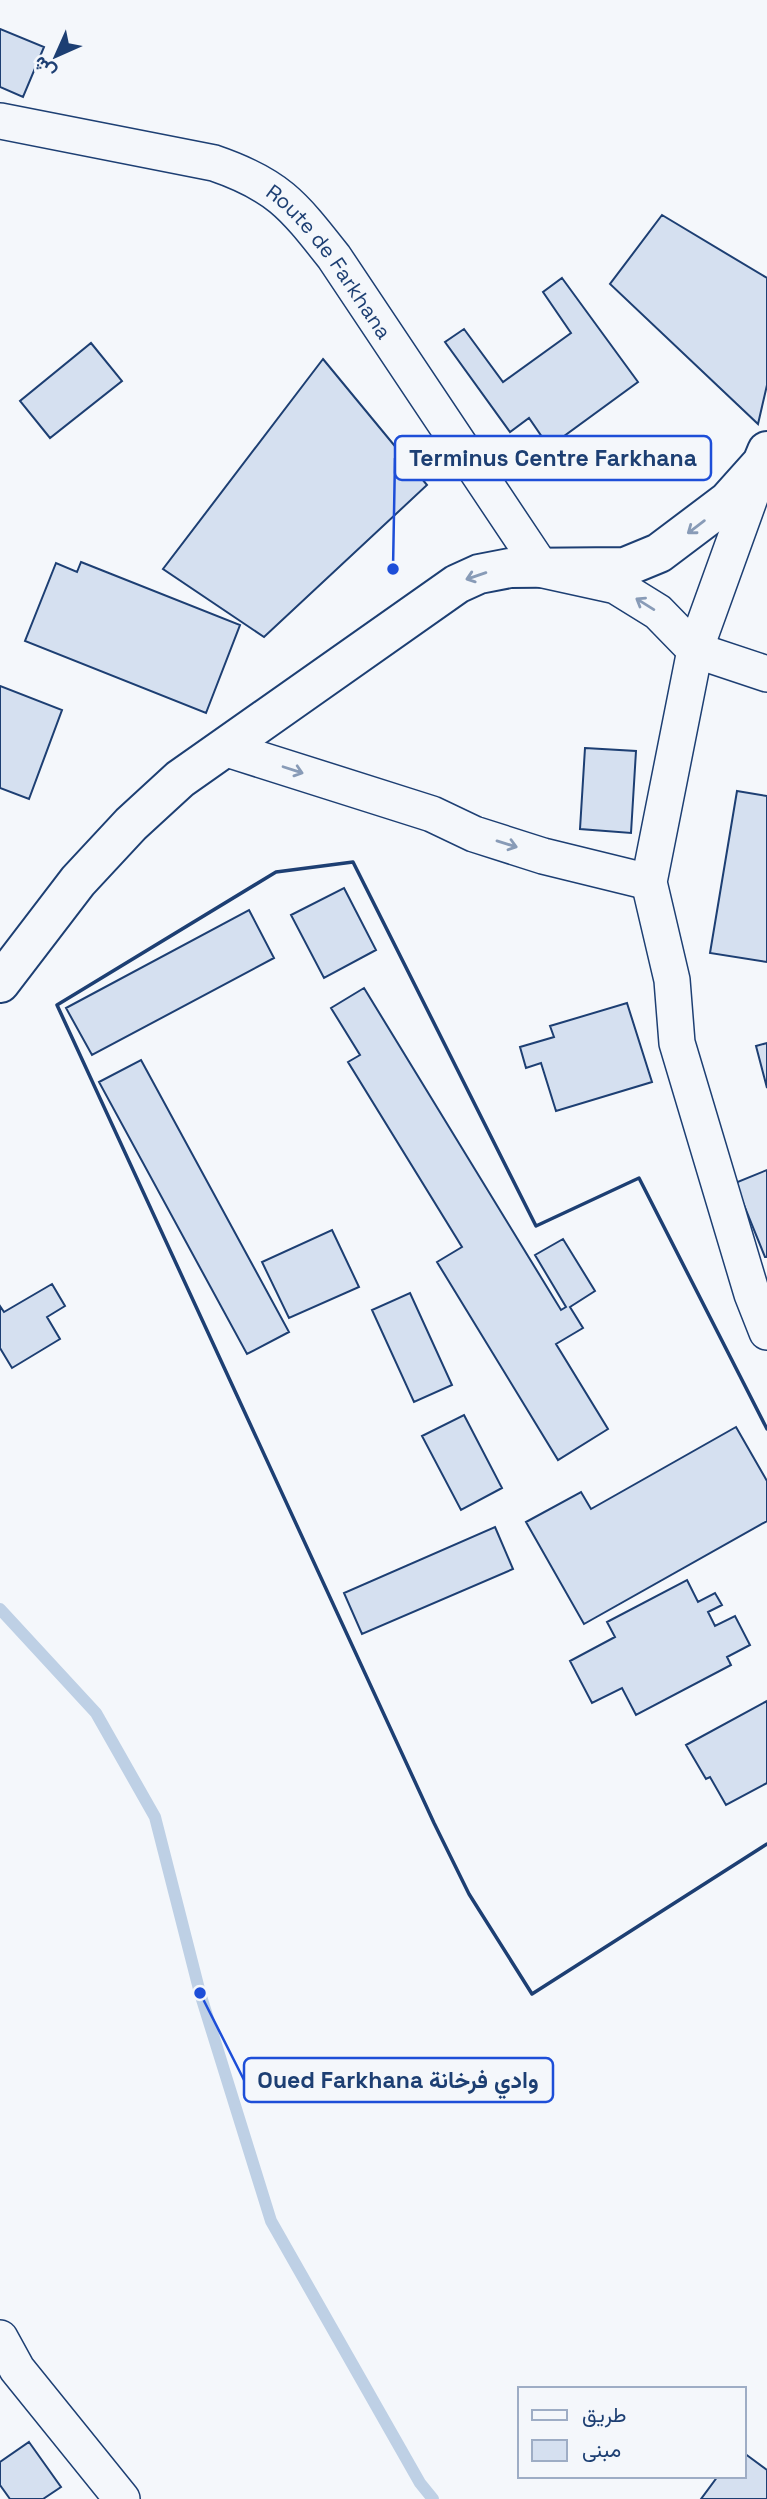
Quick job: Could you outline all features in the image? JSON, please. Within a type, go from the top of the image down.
[{"type":"street","name":"Route de Farkhana","points":[[0,121],[214,163],[247,174],[275,190],[304,219],[334,257],[543,570]]},
{"type":"street","points":[[0,983],[78,881],[131,824],[180,779],[228,749],[457,584],[479,574],[510,568],[543,570],[625,567],[659,553],[728,501],[765,457]]},
{"type":"street","points":[[765,457],[695,650],[649,882],[672,980],[677,1042],[760,1291],[767,1332]]},
{"type":"street","points":[[543,570],[616,586],[658,612],[695,650],[767,674]]},
{"type":"street","points":[[228,749],[432,814],[474,834],[543,856],[649,882]]},
{"type":"street","points":[[0,2338],[17,2369],[122,2499]]},
{"type":"building","points":[[0,29],[44,47],[23,97],[0,87]]},
{"type":"building","points":[[662,215],[767,278],[767,385],[758,424],[610,284]]},
{"type":"building","points":[[562,278],[638,382],[549,447],[529,418],[510,432],[445,342],[464,329],[503,382],[571,333],[543,292]]},
{"type":"building","points":[[91,343],[122,381],[50,438],[20,401]]},
{"type":"building","points":[[323,359],[427,485],[264,637],[163,569]]},
{"type":"building","points":[[81,562],[240,625],[206,713],[25,641],[56,563],[77,572]]},
{"type":"building","points":[[0,686],[62,710],[29,799],[0,788]]},
{"type":"building","points":[[585,748],[636,751],[631,833],[580,829]]},
{"type":"building","points":[[737,791],[767,796],[767,962],[710,953]]},
{"type":"building","points":[[344,888],[376,950],[324,978],[291,915]]},
{"type":"building","points":[[249,910],[274,958],[92,1055],[66,1008]]},
{"type":"building","points":[[364,988],[561,1310],[566,1307],[535,1255],[563,1239],[595,1291],[570,1307],[583,1328],[556,1344],[608,1429],[558,1460],[437,1262],[462,1247],[348,1062],[360,1055],[331,1008]]},
{"type":"building","points":[[627,1003],[652,1082],[556,1111],[541,1063],[526,1068],[520,1047],[554,1037],[550,1026]]},
{"type":"building","points":[[767,1043],[767,1088],[756,1046]]},
{"type":"building","points":[[141,1060],[289,1332],[247,1354],[99,1082]]},
{"type":"building","points":[[767,1170],[767,1257],[765,1257],[735,1183]]},
{"type":"building","points":[[332,1230],[359,1287],[289,1318],[262,1262]]},
{"type":"building","points":[[52,1284],[65,1306],[47,1317],[60,1339],[12,1368],[0,1348],[0,1306],[4,1312]]},
{"type":"building","points":[[410,1293],[452,1385],[414,1402],[372,1310]]},
{"type":"building","points":[[464,1415],[502,1488],[461,1510],[422,1436]]},
{"type":"building","points":[[736,1427],[767,1481],[767,1521],[584,1624],[526,1522],[581,1492],[591,1509]]},
{"type":"building","points":[[495,1527],[513,1569],[362,1634],[344,1593]]},
{"type":"building","points":[[687,1580],[698,1602],[715,1593],[722,1605],[708,1612],[715,1626],[735,1616],[750,1645],[727,1657],[731,1665],[636,1715],[622,1688],[592,1703],[570,1661],[615,1637],[607,1622]]},
{"type":"building","points":[[767,1701],[767,1783],[726,1805],[710,1777],[706,1779],[686,1745]]},
{"type":"building","points":[[29,2442],[61,2487],[43,2499],[10,2499],[0,2485],[0,2462]]},
{"type":"building","points":[[746,2454],[767,2470],[767,2499],[701,2499],[717,2478],[746,2478]]},
{"type":"waterway","points":[[0,1609],[96,1713],[155,1817],[200,1993],[271,2221],[420,2483],[433,2499]]},
{"type":"wall","points":[[767,1429],[639,1178],[536,1226],[353,862],[276,872],[57,1005],[434,1823],[469,1894],[532,1994],[767,1844]]},
{"type":"place","name":"Terminus Centre Farkhana","points":[[393,569]]},
{"type":"place","name":"Oued Farkhana وادي فرخانة","points":[[200,1993]]}]
